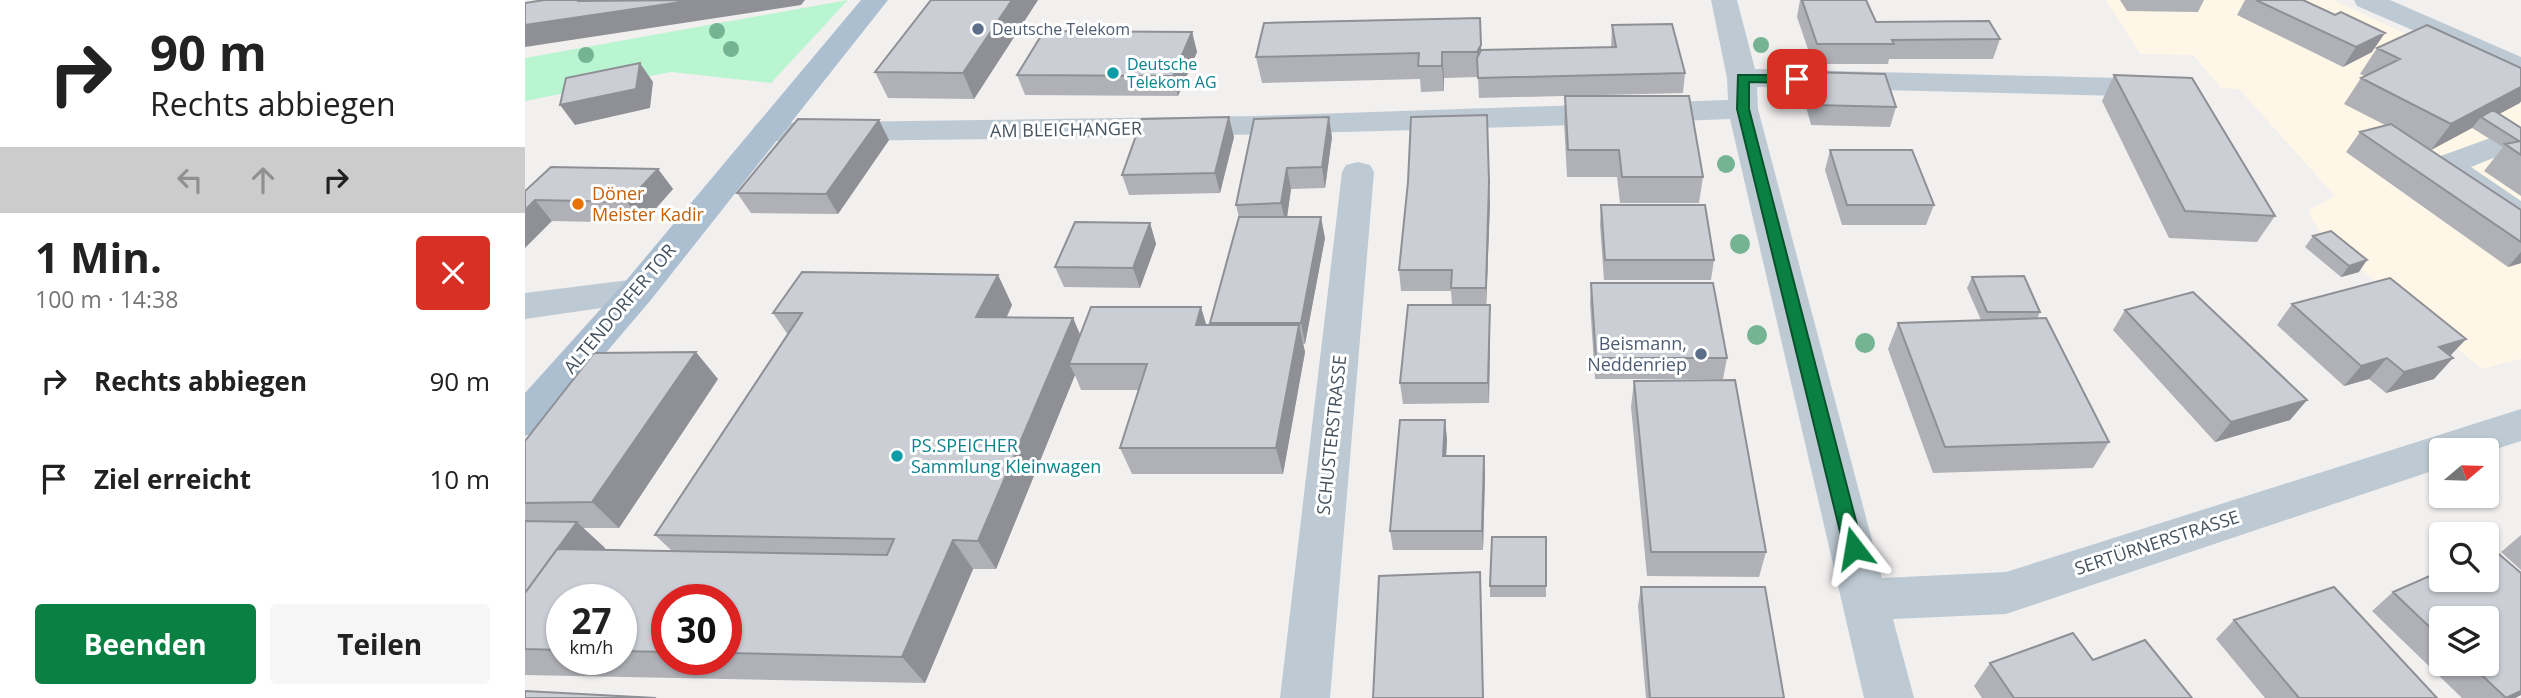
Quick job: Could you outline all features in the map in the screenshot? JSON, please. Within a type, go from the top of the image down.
[{"type":"main road","name":"ALTENDORFER TOR","points":[[525,420],[637,292],[875,0]]},
{"type":"street","points":[[1724,0],[1743,93],[1889,698]]},
{"type":"street","points":[[2367,0],[2521,68]]},
{"type":"street","name":"AM BLEICHANGER","points":[[767,132],[995,132],[1351,123],[1743,93],[2182,88]]},
{"type":"street","points":[[2521,136],[2446,165],[2521,217]]},
{"type":"street","name":"SCHUSTERSTRASSE","points":[[1305,698],[1358,172]]},
{"type":"street","points":[[525,306],[637,292]]},
{"type":"street","name":"SERTÜRNERSTRASSE","points":[[2480,438],[2521,425]]},
{"type":"street","name":"SERTÜRNERSTRASSE","points":[[1867,600],[2006,593],[2429,455]]},
{"type":"shaded area","points":[[2106,0],[2333,0],[2521,88],[2521,359],[2482,369],[2322,237],[2308,210],[2335,196],[2239,89],[2221,88],[2193,55],[2140,54]]},
{"type":"green space","points":[[848,0],[771,83],[671,72],[525,101],[525,58]]},
{"type":"building","points":[[544,0],[695,0],[525,25],[525,3]]},
{"type":"building","points":[[931,0],[1012,0],[963,73],[875,72]]},
{"type":"building","points":[[1802,0],[1866,0],[1876,22],[1989,21],[2000,39],[1892,40],[1894,44],[1817,44]]},
{"type":"building","points":[[2256,0],[2303,0],[2335,15],[2341,12],[2385,33],[2356,47]]},
{"type":"building","points":[[1480,18],[1481,45],[1477,52],[1442,52],[1442,66],[1418,66],[1419,53],[1256,57],[1264,23]]},
{"type":"building","points":[[1672,24],[1685,73],[1478,78],[1477,58],[1481,50],[1616,47],[1612,25]]},
{"type":"building","points":[[2427,25],[2521,68],[2521,87],[2451,124],[2361,78],[2400,59],[2377,48]]},
{"type":"building","points":[[1044,31],[1192,32],[1173,76],[1017,75]]},
{"type":"building","points":[[640,63],[636,89],[560,105],[566,78]]},
{"type":"building","points":[[1806,72],[1885,74],[1896,107],[1815,105]]},
{"type":"building","points":[[2114,75],[2192,78],[2275,216],[2185,211]]},
{"type":"building","points":[[1565,96],[1689,96],[1703,177],[1622,177],[1619,150],[1568,150]]},
{"type":"building","points":[[2493,110],[2521,128],[2521,141],[2481,117]]},
{"type":"building","points":[[1487,115],[1489,182],[1486,288],[1451,288],[1452,270],[1399,270],[1411,117]]},
{"type":"building","points":[[1229,117],[1215,173],[1122,175],[1142,119]]},
{"type":"building","points":[[1329,117],[1322,167],[1287,168],[1281,203],[1236,205],[1254,119]]},
{"type":"building","points":[[798,119],[879,120],[826,194],[737,193]]},
{"type":"building","points":[[2391,124],[2521,210],[2521,242],[2360,132]]},
{"type":"building","points":[[2521,141],[2521,155],[2505,144]]},
{"type":"building","points":[[1830,150],[1912,150],[1934,205],[1847,205]]},
{"type":"building","points":[[551,167],[658,169],[627,202],[535,200],[525,210],[525,191]]},
{"type":"building","points":[[1601,205],[1705,205],[1714,260],[1605,260]]},
{"type":"building","points":[[1239,217],[1321,217],[1301,323],[1210,323]]},
{"type":"building","points":[[1075,222],[1150,223],[1133,268],[1055,267]]},
{"type":"building","points":[[2331,231],[2367,260],[2349,266],[2313,236]]},
{"type":"building","name":"PS.SPEICHER Sammlung Kleinwagen","points":[[802,272],[998,275],[976,317],[1073,318],[978,541],[953,540],[902,657],[742,653],[742,584],[651,584],[651,652],[637,651],[637,584],[546,584],[546,650],[525,649],[525,593],[557,549],[887,555],[894,539],[655,535],[802,313],[773,313]]},
{"type":"building","points":[[2024,276],[2040,312],[1987,312],[1972,277]]},
{"type":"building","points":[[2390,278],[2466,339],[2439,347],[2453,358],[2404,372],[2387,358],[2361,366],[2292,304]]},
{"type":"building","points":[[1591,283],[1713,283],[1727,358],[1596,358]]},
{"type":"building","points":[[2193,292],[2307,400],[2231,422],[2125,310]]},
{"type":"building","points":[[1408,305],[1490,305],[1488,383],[1400,383]]},
{"type":"building","points":[[1091,307],[1201,307],[1196,325],[1299,325],[1276,448],[1120,448],[1147,364],[1069,364]]},
{"type":"building","points":[[2046,318],[2109,442],[1945,447],[1898,323]]},
{"type":"building","points":[[696,352],[592,502],[525,503],[525,441],[594,353]]},
{"type":"building","points":[[1735,380],[1766,552],[1651,552],[1634,381]]},
{"type":"building","points":[[1400,420],[1445,420],[1443,456],[1484,456],[1482,531],[1390,531]]},
{"type":"building","points":[[525,521],[577,522],[525,593]]},
{"type":"building","points":[[1492,537],[1546,537],[1546,586],[1490,586]]},
{"type":"building","points":[[2499,554],[2521,573],[2521,691],[2506,698],[2483,676],[2499,676],[2499,606],[2429,606],[2429,626],[2393,592],[2429,576],[2429,592],[2499,592]]},
{"type":"building","points":[[1480,572],[1483,698],[1373,698],[1379,576]]},
{"type":"building","points":[[1641,587],[1765,587],[1784,698],[1650,698]]},
{"type":"building","points":[[2334,587],[2437,698],[2299,698],[2234,620]]},
{"type":"building","points":[[2073,633],[2093,660],[2145,640],[2192,698],[2014,698],[1990,663]]},
{"type":"building","points":[[525,691],[656,698],[525,698]]},
{"type":"place","name":"Deutsche Telekom","points":[[978,29]]},
{"type":"place","name":"Deutsche Telekom AG","points":[[1113,73]]},
{"type":"place","name":"Döner Meister Kadir","points":[[578,204]]},
{"type":"place","name":"Beismann, Neddenriep","points":[[1701,354]]},
{"type":"place","name":"PS.SPEICHER Sammlung Kleinwagen","points":[[897,456]]},
{"type":"route","points":[[1797,79],[1742,78],[1743,109],[1854,548]]}]
